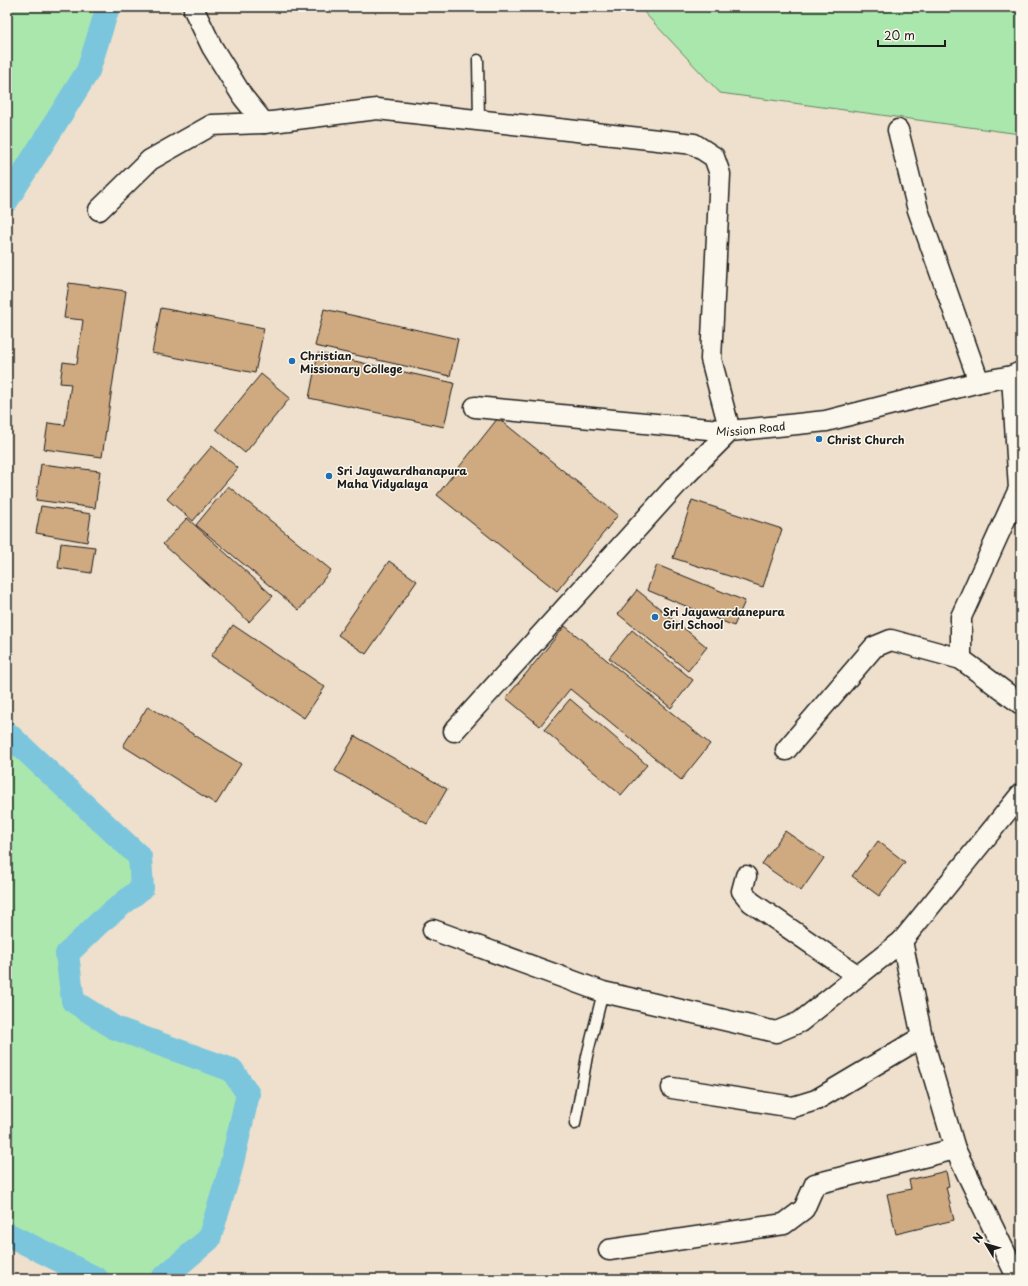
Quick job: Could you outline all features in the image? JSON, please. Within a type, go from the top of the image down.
[{"type":"street","points":[[194,10],[212,47],[243,97],[264,123]]},
{"type":"street","points":[[99,210],[150,160],[212,125],[264,123],[377,109],[694,144],[714,157],[720,174],[711,359],[730,431],[678,483],[454,731]]},
{"type":"street","points":[[898,130],[918,210],[979,382]]},
{"type":"street","points":[[961,659],[961,617],[1020,489],[1016,374]]},
{"type":"street","name":"Mission Road","points":[[475,408],[730,431],[826,421],[1016,374]]},
{"type":"street","points":[[786,750],[874,647],[891,640],[961,659],[1021,704]]},
{"type":"street","points":[[433,930],[603,992],[776,1032],[800,1022],[902,941],[1021,794]]},
{"type":"street","points":[[746,876],[742,891],[751,902],[858,976]]},
{"type":"street","points":[[902,941],[922,1036],[955,1149],[1018,1279]]},
{"type":"street","points":[[672,1088],[793,1107],[816,1100],[922,1036]]},
{"type":"street","points":[[609,1250],[784,1224],[804,1209],[814,1184],[955,1149]]},
{"type":"lane","points":[[478,60],[479,121]]},
{"type":"lane","points":[[575,1124],[587,1056],[603,992]]},
{"type":"green space","points":[[7,7],[108,7],[88,71],[7,200]]},
{"type":"green space","points":[[639,7],[1021,7],[1021,133],[720,93]]},
{"type":"green space","points":[[7,733],[140,857],[142,888],[99,923],[68,954],[73,1001],[115,1028],[232,1070],[248,1094],[230,1171],[209,1239],[162,1279],[97,1279],[7,1234]]},
{"type":"building","points":[[69,283],[126,291],[102,457],[44,449],[48,423],[65,425],[71,384],[60,383],[63,362],[77,364],[83,320],[64,318]]},
{"type":"building","points":[[161,308],[264,328],[255,373],[152,353]]},
{"type":"building","points":[[324,309],[458,339],[450,376],[315,346]]},
{"type":"building","points":[[318,353],[454,383],[444,427],[309,398]]},
{"type":"building","points":[[261,374],[290,398],[245,453],[216,429]]},
{"type":"building","points":[[498,418],[618,515],[557,591],[437,495]]},
{"type":"building","points":[[212,446],[238,468],[193,521],[167,499]]},
{"type":"building","points":[[41,464],[100,471],[95,508],[36,500]]},
{"type":"building","points":[[228,486],[331,570],[299,610],[196,525]]},
{"type":"building","points":[[692,500],[782,529],[763,587],[673,558]]},
{"type":"building","points":[[41,506],[91,514],[87,542],[36,533]]},
{"type":"building","points":[[187,518],[273,596],[249,622],[163,544]]},
{"type":"building","points":[[61,543],[95,547],[91,573],[58,568]]},
{"type":"building","points":[[389,561],[417,581],[366,654],[338,635]]},
{"type":"building","points":[[657,565],[745,601],[734,626],[647,590]]},
{"type":"building","points":[[637,590],[707,647],[688,671],[618,614]]},
{"type":"building","points":[[233,625],[325,687],[304,718],[211,656]]},
{"type":"building","points":[[565,626],[710,744],[681,780],[570,689],[540,726],[506,698]]},
{"type":"building","points":[[632,630],[693,680],[671,708],[609,658]]},
{"type":"building","points":[[570,699],[647,765],[621,795],[544,730]]},
{"type":"building","points":[[148,706],[241,764],[216,804],[123,746]]},
{"type":"building","points":[[355,736],[447,789],[427,824],[335,771]]},
{"type":"building","points":[[785,831],[824,858],[801,891],[762,864]]},
{"type":"building","points":[[878,841],[905,862],[879,896],[852,876]]},
{"type":"building","points":[[946,1171],[949,1186],[946,1187],[954,1220],[896,1234],[887,1194],[911,1189],[909,1180]]},
{"type":"waterway","points":[[7,200],[88,71],[108,7]]},
{"type":"waterway","points":[[7,733],[140,857],[142,888],[99,923],[67,954],[73,1001],[115,1028],[232,1070],[248,1094],[230,1171],[209,1239],[162,1279]]},
{"type":"waterway","points":[[7,1234],[97,1279]]},
{"type":"place","name":"Christian Missionary College","points":[[292,361]]},
{"type":"place","name":"Christ Church","points":[[819,439]]},
{"type":"place","name":"Sri Jayawardhanapura Maha Vidyalaya","points":[[329,476]]},
{"type":"place","name":"Sri Jayawardanepura Girl School","points":[[655,617]]}]
